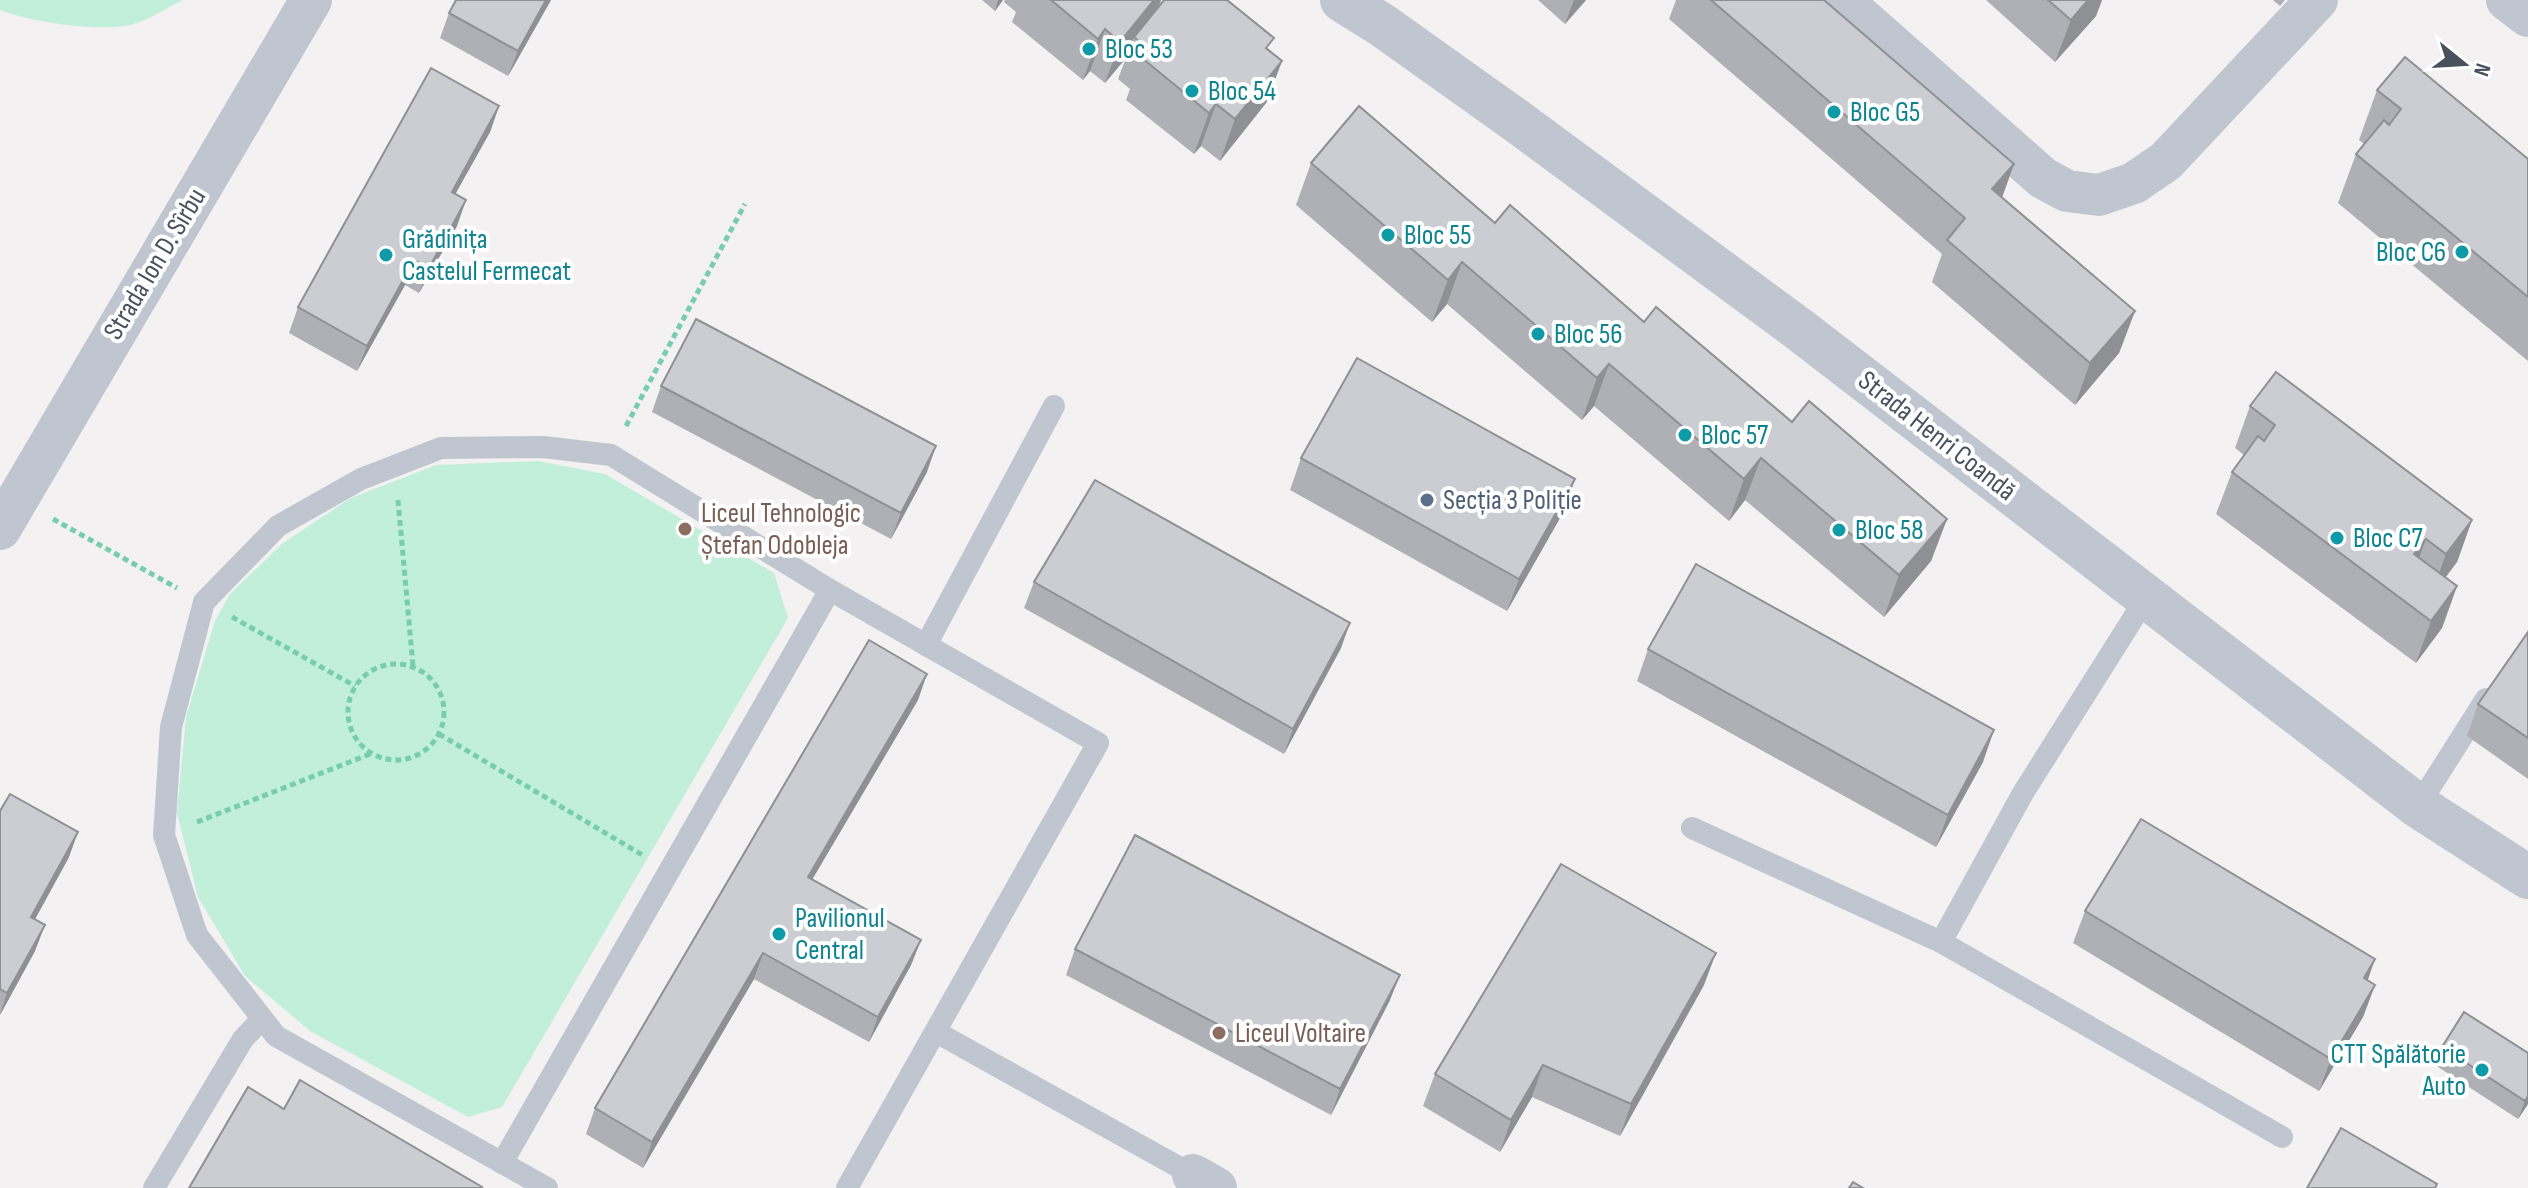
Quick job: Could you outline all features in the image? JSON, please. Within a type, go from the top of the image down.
[{"type":"street","name":"Strada Ion D. Sîrbu","points":[[0,529],[311,0]]},
{"type":"street","name":"Strada Henri Coandă","points":[[1342,0],[1514,119],[1800,330],[2418,806],[2528,877]]},
{"type":"street","points":[[1841,0],[2043,178],[2067,191],[2099,195],[2134,183],[2166,161],[2317,0]]},
{"type":"street","points":[[2507,0],[2528,16]]},
{"type":"lane","points":[[926,645],[1054,406]]},
{"type":"lane","points":[[547,1188],[276,1036],[197,935],[164,835],[171,727],[204,602],[278,526],[361,479],[441,448],[543,447],[611,455],[830,590],[1098,743],[847,1188]]},
{"type":"lane","points":[[502,1163],[830,590]]},
{"type":"lane","points":[[1941,942],[2023,793],[2146,598]]},
{"type":"lane","points":[[2418,806],[2494,687]]},
{"type":"lane","points":[[1692,828],[1941,942],[2282,1137]]},
{"type":"lane","points":[[154,1188],[243,1039],[262,1019]]},
{"type":"lane","points":[[936,1032],[1205,1182]]},
{"type":"path","points":[[611,455],[745,204]]},
{"type":"path","points":[[395,465],[413,666]]},
{"type":"path","points":[[396,663],[413,666],[426,674],[437,687],[443,702],[444,719],[439,734],[429,747],[401,760],[371,754],[351,731],[349,700],[355,686],[366,673],[381,666],[396,663]]},
{"type":"path","points":[[439,734],[669,871]]},
{"type":"path","points":[[164,835],[371,754]]},
{"type":"green space","points":[[0,0],[183,0],[143,21],[124,26],[88,27],[13,14],[0,10]]},
{"type":"green space","points":[[538,461],[605,474],[774,573],[788,618],[502,1107],[468,1117],[310,1031],[245,976],[198,897],[177,813],[186,717],[215,621],[230,594],[283,543],[351,498],[436,465]]},
{"type":"building","points":[[456,0],[546,0],[518,51],[449,13]]},
{"type":"building","points":[[1051,0],[1154,0],[1120,42],[1105,29],[1098,39]]},
{"type":"building","points":[[1164,0],[1227,0],[1274,38],[1266,48],[1282,61],[1235,119],[1216,104],[1209,113],[1142,58],[1149,50],[1134,37]]},
{"type":"building","points":[[1711,0],[1824,0],[2014,164],[1992,189],[2135,311],[2090,363],[1947,240],[1965,218]]},
{"type":"building","points":[[2048,0],[2088,0],[2071,20]]},
{"type":"building","points":[[2405,57],[2528,159],[2528,297],[2356,154],[2384,120],[2389,125],[2401,109],[2377,90]]},
{"type":"building","name":"Grădinița Castelul Fermecat","points":[[431,68],[499,106],[452,192],[466,200],[429,268],[414,260],[367,346],[298,307]]},
{"type":"building","points":[[1359,106],[1495,223],[1510,205],[1644,322],[1656,307],[1792,422],[1809,401],[1947,519],[1899,575],[1761,458],[1744,479],[1609,364],[1597,378],[1462,262],[1448,280],[1311,163]]},
{"type":"building","points":[[696,319],[936,446],[901,513],[661,386]]},
{"type":"building","name":"Secția 3 Poliție","points":[[1357,358],[1575,479],[1519,579],[1301,458]]},
{"type":"building","points":[[2276,372],[2472,520],[2446,554],[2426,539],[2414,554],[2457,586],[2431,621],[2232,472],[2258,436],[2264,441],[2275,425],[2250,406]]},
{"type":"building","points":[[1095,480],[1350,623],[1293,729],[1034,582]]},
{"type":"building","points":[[1696,564],[1994,730],[1948,815],[1648,649]]},
{"type":"building","points":[[2528,632],[2528,738],[2478,704]]},
{"type":"building","name":"Pavilionul Central","points":[[869,640],[927,674],[808,877],[921,940],[878,1017],[763,953],[652,1142],[595,1108]]},
{"type":"building","points":[[10,794],[78,832],[31,917],[45,925],[7,993],[0,989],[0,811]]},
{"type":"building","points":[[2141,819],[2375,959],[2364,978],[2375,985],[2331,1059],[2085,911]]},
{"type":"building","points":[[1135,835],[1400,975],[1340,1089],[1075,949]]},
{"type":"building","points":[[1561,864],[1716,953],[1631,1104],[1543,1065],[1511,1120],[1435,1074]]},
{"type":"building","points":[[2464,1012],[2528,1053],[2528,1096],[2525,1101],[2442,1047]]},
{"type":"building","points":[[300,1080],[482,1187],[189,1188],[248,1087],[284,1109]]},
{"type":"building","points":[[2341,1128],[2437,1184],[2435,1188],[2307,1188]]},
{"type":"building","points":[[1853,1182],[1863,1188],[1849,1188]]},
{"type":"place","name":"Bloc 53","points":[[1089,49]]},
{"type":"place","name":"Bloc 54","points":[[1192,91]]},
{"type":"place","name":"Bloc G5","points":[[1834,112]]},
{"type":"place","name":"Bloc 55","points":[[1388,235]]},
{"type":"place","name":"Bloc C6","points":[[2462,252]]},
{"type":"place","name":"Grădinița Castelul Fermecat","points":[[386,255]]},
{"type":"place","name":"Bloc 56","points":[[1538,334]]},
{"type":"place","name":"Bloc 57","points":[[1685,435]]},
{"type":"place","name":"Secția 3 Poliție","points":[[1427,500]]},
{"type":"place","name":"Liceul Tehnologic Ștefan Odobleja","points":[[685,529]]},
{"type":"place","name":"Bloc 58","points":[[1839,530]]},
{"type":"place","name":"Bloc C7","points":[[2337,538]]},
{"type":"place","name":"Pavilionul Central","points":[[779,934]]},
{"type":"place","name":"Liceul Voltaire","points":[[1219,1033]]},
{"type":"place","name":"CTT Spălătorie Auto","points":[[2482,1070]]}]
